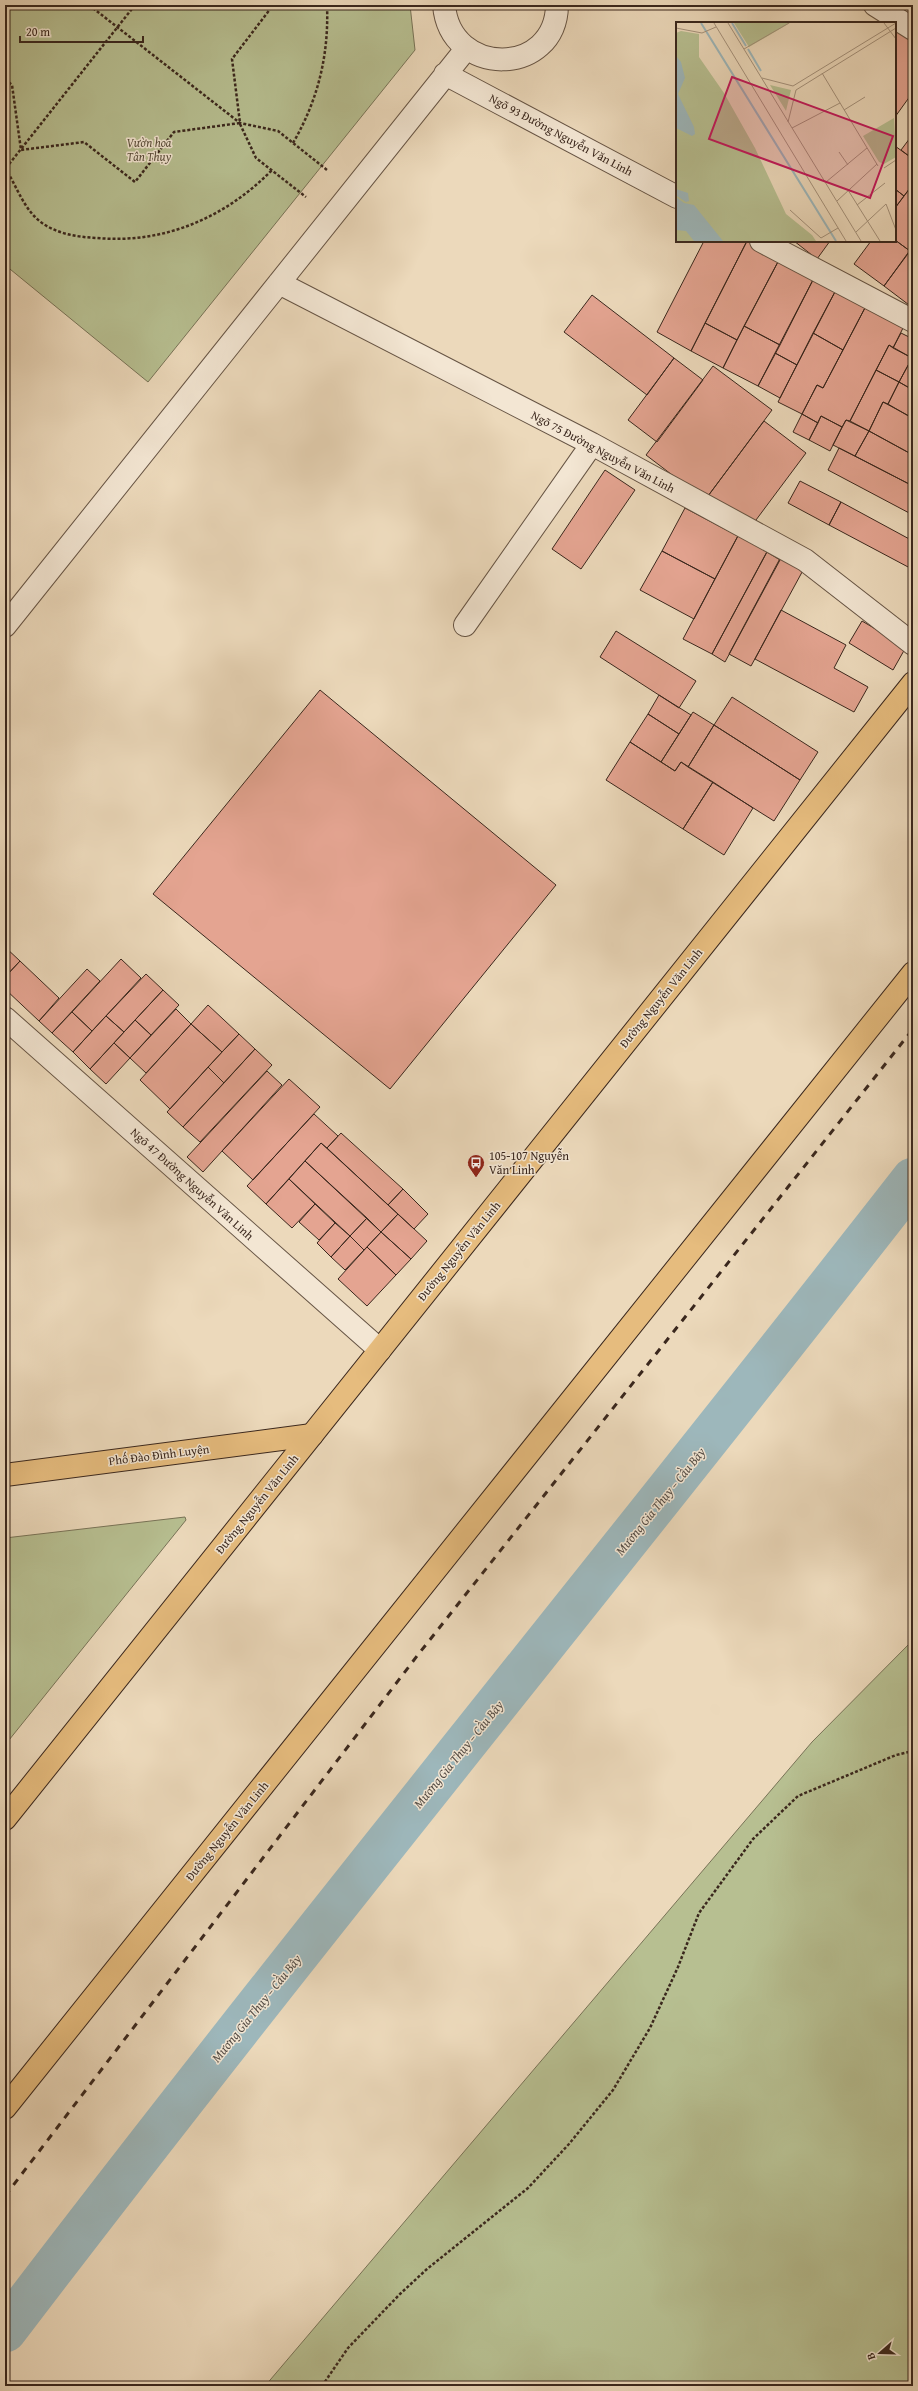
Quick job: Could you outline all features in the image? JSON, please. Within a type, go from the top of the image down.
[{"type":"main road","name":"Đường Nguyễn Văn Linh","points":[[5,1819],[913,683]]},
{"type":"main road","name":"Đường Nguyễn Văn Linh","points":[[5,2108],[913,973]]},
{"type":"main road","name":"Phố Đào Đình Luyện","points":[[5,1475],[312,1435]]},
{"type":"street","points":[[444,5],[445,17],[453,35],[466,49],[484,58],[502,60],[522,57],[538,46],[551,31],[557,5]]},
{"type":"street","points":[[875,5],[913,29]]},
{"type":"street","points":[[5,626],[466,49]]},
{"type":"street","name":"Ngõ 93 Đường Nguyễn Văn Linh","points":[[446,74],[676,195]]},
{"type":"street","points":[[763,242],[913,321]]},
{"type":"street","name":"Ngõ 75 Đường Nguyễn Văn Linh","points":[[279,283],[592,444],[805,560],[913,644]]},
{"type":"street","points":[[465,625],[592,444]]},
{"type":"street","name":"Ngõ 47 Đường Nguyễn Văn Linh","points":[[5,1018],[380,1350]]},
{"type":"path","points":[[89,5],[240,124]]},
{"type":"path","points":[[135,5],[21,150],[5,168],[23,201],[40,222],[63,234],[114,240],[160,234],[191,226],[237,201],[272,170]]},
{"type":"path","points":[[267,5],[271,8],[232,59],[240,124],[256,158],[331,217]]},
{"type":"path","points":[[293,143],[314,100],[322,75],[326,49],[327,5]]},
{"type":"path","points":[[5,79],[12,85],[21,150]]},
{"type":"path","points":[[21,150],[84,142],[135,182],[174,132],[240,124],[278,132],[353,190]]},
{"type":"path","points":[[322,2386],[348,2348],[400,2294],[426,2269],[528,2188],[570,2144],[608,2096],[650,2028],[678,1968],[699,1913],[753,1839],[798,1796],[874,1763],[913,1751]]},
{"type":"green space","name":"Vườn hoa Tân Thụy","points":[[5,5],[410,5],[415,50],[148,382],[5,265]]},
{"type":"green space","points":[[185,1517],[186,1520],[5,1745],[5,1538]]},
{"type":"green space","points":[[913,1640],[913,2386],[265,2386],[812,1742]]},
{"type":"building","points":[[899,28],[913,39],[913,92],[896,116],[896,32]]},
{"type":"building","points":[[913,134],[913,159],[901,150]]},
{"type":"building","points":[[896,147],[913,159],[913,184],[904,196],[896,190]]},
{"type":"building","points":[[913,184],[913,246],[910,251],[896,241],[896,207]]},
{"type":"building","points":[[896,190],[904,196],[896,207]]},
{"type":"building","points":[[896,241],[910,251],[884,286],[854,264],[870,242],[896,242]]},
{"type":"building","points":[[703,242],[746,242],[691,351],[657,332]]},
{"type":"building","points":[[746,242],[780,258],[737,340],[705,323]]},
{"type":"building","points":[[795,242],[829,242],[817,259]]},
{"type":"building","points":[[913,246],[913,308],[884,286]]},
{"type":"building","points":[[780,258],[815,276],[780,345],[744,326]]},
{"type":"building","points":[[815,276],[837,288],[797,365],[775,353]]},
{"type":"building","points":[[837,288],[867,304],[843,350],[813,333]]},
{"type":"building","points":[[592,295],[674,358],[647,395],[564,332]]},
{"type":"building","points":[[867,304],[905,324],[893,348],[889,345],[850,421],[846,420],[842,427],[821,416],[818,423],[802,414],[817,385],[823,388]]},
{"type":"building","points":[[705,323],[737,340],[723,368],[691,351]]},
{"type":"building","points":[[744,326],[780,345],[758,386],[723,368]]},
{"type":"building","points":[[813,333],[843,350],[823,388],[817,385],[802,414],[778,402]]},
{"type":"building","points":[[901,333],[913,339],[912,358],[893,348]]},
{"type":"building","points":[[889,345],[912,358],[899,382],[876,370]]},
{"type":"building","points":[[775,353],[797,365],[780,398],[758,386]]},
{"type":"building","points":[[674,358],[703,380],[657,442],[628,420]]},
{"type":"building","points":[[913,358],[913,390],[899,382]]},
{"type":"building","points":[[713,366],[772,410],[705,500],[646,455]]},
{"type":"building","points":[[876,370],[899,382],[888,404],[883,402],[869,431],[850,421]]},
{"type":"building","points":[[899,382],[913,390],[913,411],[910,417],[888,404]]},
{"type":"building","points":[[883,402],[913,418],[913,455],[869,431]]},
{"type":"building","points":[[802,414],[818,423],[809,440],[793,432]]},
{"type":"building","points":[[821,416],[842,427],[830,451],[809,440]]},
{"type":"building","points":[[846,420],[869,431],[855,456],[833,445]]},
{"type":"building","points":[[764,421],[806,453],[750,528],[708,496]]},
{"type":"building","points":[[869,431],[913,455],[913,486],[855,456]]},
{"type":"building","points":[[839,448],[913,486],[913,515],[828,470]]},
{"type":"building","points":[[605,470],[635,490],[581,569],[552,549]]},
{"type":"building","points":[[800,481],[841,502],[829,525],[788,503]]},
{"type":"building","points":[[841,502],[913,541],[913,563],[910,568],[829,525]]},
{"type":"building","points":[[685,508],[738,536],[715,579],[662,551]]},
{"type":"building","points":[[741,530],[770,546],[712,654],[683,639]]},
{"type":"building","points":[[662,551],[715,579],[694,619],[640,590]]},
{"type":"building","points":[[784,551],[807,563],[751,666],[729,654]]},
{"type":"building","points":[[767,552],[780,560],[725,662],[712,654]]},
{"type":"building","points":[[781,610],[846,645],[834,668],[868,687],[854,712],[755,659]]},
{"type":"building","points":[[862,621],[906,647],[893,670],[849,643]]},
{"type":"building","points":[[616,631],[696,681],[679,708],[600,657]]},
{"type":"building","points":[[320,690],[556,885],[390,1089],[153,894]]},
{"type":"building","points":[[659,695],[691,715],[679,734],[648,714]]},
{"type":"building","points":[[732,697],[818,752],[800,780],[714,725]]},
{"type":"building","points":[[693,712],[714,725],[688,767],[681,762],[675,771],[661,762]]},
{"type":"building","points":[[648,714],[679,734],[661,762],[630,742]]},
{"type":"building","points":[[714,725],[800,780],[774,821],[688,767]]},
{"type":"building","points":[[630,742],[675,771],[681,762],[713,782],[683,829],[606,780]]},
{"type":"building","points":[[713,782],[753,808],[724,855],[683,829]]},
{"type":"building","points":[[5,947],[20,961],[6,976],[5,974]]},
{"type":"building","points":[[121,959],[141,978],[92,1031],[72,1012]]},
{"type":"building","points":[[20,961],[59,998],[39,1021],[5,989],[5,977]]},
{"type":"building","points":[[87,969],[100,981],[52,1033],[39,1021]]},
{"type":"building","points":[[146,974],[163,990],[124,1032],[106,1016]]},
{"type":"building","points":[[163,990],[179,1005],[151,1035],[135,1020]]},
{"type":"building","points":[[208,1005],[239,1034],[222,1052],[191,1024]]},
{"type":"building","points":[[176,1009],[191,1024],[146,1073],[130,1058]]},
{"type":"building","points":[[72,1012],[92,1031],[73,1052],[52,1033]]},
{"type":"building","points":[[106,1016],[124,1032],[90,1069],[73,1052]]},
{"type":"building","points":[[135,1020],[151,1035],[130,1058],[114,1043]]},
{"type":"building","points":[[191,1024],[222,1052],[170,1109],[140,1080]]},
{"type":"building","points":[[239,1034],[255,1049],[224,1083],[208,1067]]},
{"type":"building","points":[[114,1043],[130,1058],[106,1084],[90,1069]]},
{"type":"building","points":[[255,1049],[272,1065],[200,1142],[183,1127]]},
{"type":"building","points":[[208,1067],[224,1083],[183,1127],[167,1112]]},
{"type":"building","points":[[267,1071],[282,1085],[203,1172],[187,1157]]},
{"type":"building","points":[[289,1079],[320,1107],[253,1180],[222,1151]]},
{"type":"building","points":[[314,1114],[338,1136],[327,1148],[321,1143],[266,1204],[247,1186]]},
{"type":"building","points":[[341,1133],[403,1189],[388,1205],[327,1148]]},
{"type":"building","points":[[321,1143],[398,1214],[381,1232],[305,1161]]},
{"type":"building","points":[[305,1161],[367,1218],[350,1236],[289,1179]]},
{"type":"building","points":[[289,1179],[315,1204],[292,1228],[266,1204]]},
{"type":"building","points":[[403,1189],[428,1214],[414,1229],[388,1205]]},
{"type":"building","points":[[315,1204],[335,1223],[319,1240],[299,1222]]},
{"type":"building","points":[[398,1214],[427,1241],[411,1259],[381,1232]]},
{"type":"building","points":[[367,1218],[381,1232],[364,1250],[350,1236]]},
{"type":"building","points":[[335,1223],[350,1236],[331,1257],[317,1243]]},
{"type":"building","points":[[381,1232],[411,1259],[396,1275],[367,1247]]},
{"type":"building","points":[[350,1236],[364,1250],[345,1270],[331,1257]]},
{"type":"building","points":[[367,1247],[396,1275],[367,1306],[338,1279]]},
{"type":"waterway","name":"Mương Gia Thụy – Cầu Bây","points":[[5,2331],[229,2041],[913,1179]]},
{"type":"railway","points":[[5,2196],[417,1656],[913,1029]]},
{"type":"place","name":"105-107 Nguyễn Văn Linh","points":[[476,1178]]}]
